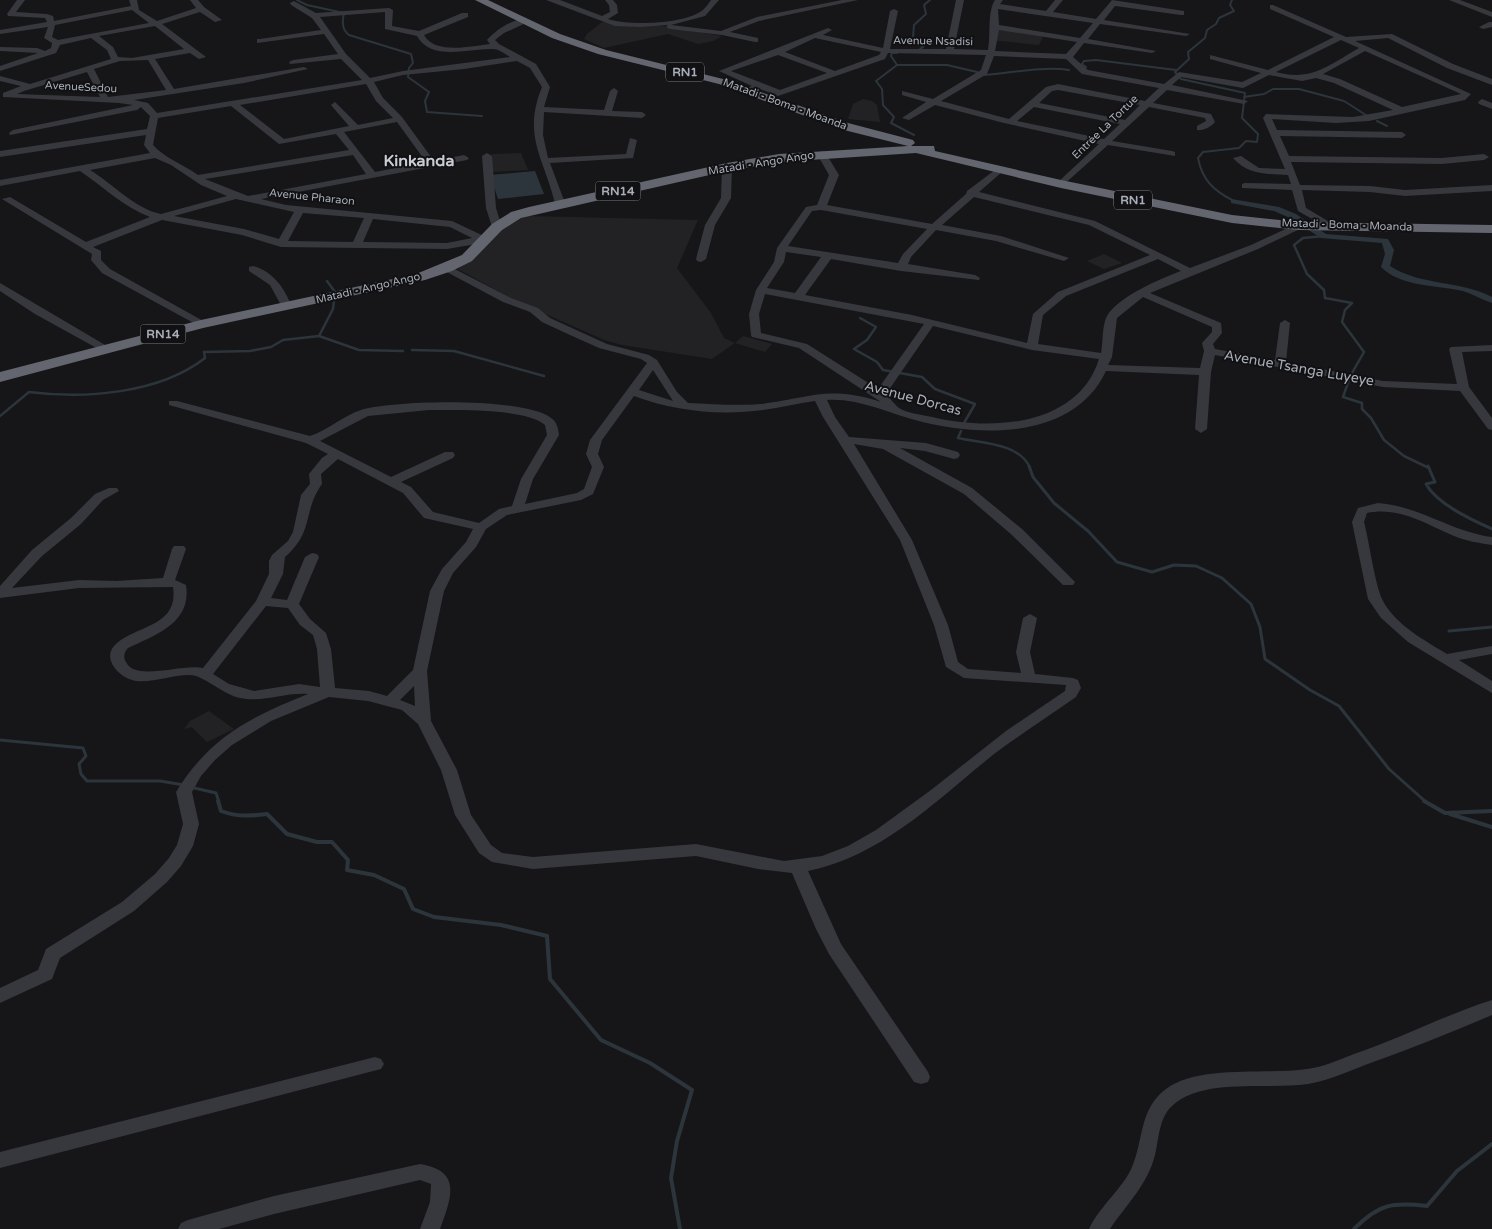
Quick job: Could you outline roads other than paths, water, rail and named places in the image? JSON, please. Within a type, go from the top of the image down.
[{"type":"highway","name":"Matadi - Boma - Moanda","points":[[480,0],[556,36],[602,52],[774,96],[888,144],[999,170],[1205,215],[1300,226],[1492,229]]},
{"type":"highway","name":"Matadi - Ango Ango","points":[[0,377],[201,324],[392,284],[447,268],[467,258],[497,227],[516,215],[560,203],[727,167],[804,155],[888,144],[923,149]]},
{"type":"highway","name":"Matadi - Boma - Moanda","points":[[923,149],[942,156]]},
{"type":"highway","name":"Matadi - Boma - Moanda","points":[[923,149],[968,162]]},
{"type":"street","points":[[11,14],[21,0]]},
{"type":"street","points":[[194,0],[201,9],[218,20]]},
{"type":"street","points":[[550,0],[613,22],[722,33],[755,40]]},
{"type":"street","points":[[604,18],[614,13],[613,5],[609,0]]},
{"type":"street","points":[[656,25],[696,17],[703,14],[715,0]]},
{"type":"street","points":[[835,0],[850,1]]},
{"type":"street","points":[[950,51],[960,0]]},
{"type":"street","points":[[1047,15],[1059,0]]},
{"type":"street","points":[[1453,0],[1492,16]]},
{"type":"street","points":[[722,33],[757,18],[850,1]]},
{"type":"street","points":[[1180,13],[1114,2],[1068,57],[1085,72],[1244,101]]},
{"type":"street","points":[[0,32],[50,24],[134,3],[136,11],[165,29],[202,57]]},
{"type":"street","points":[[906,118],[984,72],[988,66],[991,53],[995,27],[992,17],[997,3],[1047,15],[1186,34]]},
{"type":"street","points":[[294,4],[315,16],[343,56],[368,81],[379,99],[399,119],[431,163]]},
{"type":"street","points":[[1273,8],[1467,94],[1462,98],[1362,120],[1270,116],[1267,118],[1291,172],[1301,209],[1328,225]]},
{"type":"street","points":[[56,43],[155,24],[201,9]]},
{"type":"street","points":[[315,16],[330,13],[389,10],[388,27],[420,34],[465,15]]},
{"type":"street","points":[[815,36],[886,52],[894,12]]},
{"type":"street","points":[[1,14],[46,16],[50,18],[52,31],[48,38],[56,43]]},
{"type":"street","points":[[523,21],[492,37],[492,43],[533,66],[546,87],[539,109],[538,121],[544,161],[560,203]]},
{"type":"street","points":[[1483,27],[1492,24]]},
{"type":"street","points":[[995,27],[1152,51]]},
{"type":"street","points":[[774,96],[778,92],[723,71],[778,52],[828,30]]},
{"type":"street","points":[[260,41],[325,32]]},
{"type":"street","points":[[420,34],[424,42],[434,48],[496,46]]},
{"type":"street","points":[[92,35],[110,49],[115,59],[120,59]]},
{"type":"street","points":[[1265,73],[1344,38],[1389,36],[1450,66],[1491,81]]},
{"type":"street","points":[[0,69],[45,54],[55,49],[56,43]]},
{"type":"street","points":[[1212,56],[1265,73],[1302,80],[1316,75],[1365,48]]},
{"type":"street","points":[[0,49],[37,50],[45,54]]},
{"type":"street","points":[[3,95],[120,59],[150,57],[191,50]]},
{"type":"street","name":"Avenue Nsadisi","points":[[774,96],[882,57],[886,52],[950,51],[1068,57]]},
{"type":"street","points":[[778,52],[834,73]]},
{"type":"street","points":[[293,62],[343,56]]},
{"type":"street","points":[[150,57],[171,91]]},
{"type":"street","points":[[154,116],[368,81],[408,72],[464,67],[519,58]]},
{"type":"street","points":[[1419,74],[1450,66]]},
{"type":"street","points":[[89,67],[105,99]]},
{"type":"street","points":[[119,100],[244,81],[304,69]]},
{"type":"street","name":"Entrée La Tortue","points":[[1061,184],[1146,104],[1181,74],[1238,86],[1265,73]]},
{"type":"street","points":[[1316,75],[1347,85],[1401,110]]},
{"type":"street","points":[[0,78],[29,86]]},
{"type":"street","points":[[748,90],[760,86]]},
{"type":"street","points":[[1011,122],[1049,88],[1058,87],[1208,116],[1210,122],[1200,128]]},
{"type":"street","points":[[607,113],[614,92]]},
{"type":"street","points":[[905,93],[932,102],[1011,122],[1106,143],[1172,154]]},
{"type":"street","name":"AvenueSedou","points":[[3,95],[119,100],[145,106]]},
{"type":"street","points":[[1482,102],[1492,106]]},
{"type":"street","points":[[234,104],[282,142],[355,126],[399,119]]},
{"type":"street","points":[[1032,104],[1127,123]]},
{"type":"street","points":[[335,105],[355,126]]},
{"type":"street","points":[[0,184],[156,155],[148,145],[154,116],[152,110],[145,106],[13,133]]},
{"type":"street","points":[[539,109],[642,115]]},
{"type":"street","points":[[336,130],[373,176]]},
{"type":"street","points":[[0,154],[152,131]]},
{"type":"street","points":[[1274,134],[1402,135]]},
{"type":"street","points":[[544,161],[630,156],[633,140]]},
{"type":"street","points":[[196,178],[355,152]]},
{"type":"street","points":[[822,154],[829,168]]},
{"type":"street","name":"Avenue Pharaon","points":[[156,155],[174,163],[196,178],[241,198],[300,209],[452,224],[483,240]]},
{"type":"street","points":[[804,155],[834,172],[834,179],[820,207]]},
{"type":"street","points":[[487,156],[491,208],[497,227]]},
{"type":"street","points":[[1286,159],[1442,161],[1484,157]]},
{"type":"street","points":[[86,246],[160,217],[241,198],[373,176],[464,158]]},
{"type":"street","points":[[1238,158],[1248,169],[1254,171],[1291,172]]},
{"type":"street","points":[[701,259],[710,225],[726,198],[727,167]]},
{"type":"street","points":[[81,168],[108,185],[112,191],[129,203],[160,217],[244,232],[281,244],[447,246],[483,240]]},
{"type":"street","points":[[901,268],[907,256],[933,228],[970,193],[999,170]]},
{"type":"street","points":[[1245,186],[1405,193],[1492,188]]},
{"type":"street","points":[[970,193],[1092,223],[1191,272]]},
{"type":"street","points":[[7,199],[86,246],[96,254],[96,260],[106,271],[201,324]]},
{"type":"street","points":[[898,411],[880,394],[803,346],[756,335],[754,314],[761,290],[779,262],[782,248],[809,209],[820,207],[997,238],[1064,258]]},
{"type":"street","points":[[281,244],[300,209]]},
{"type":"street","points":[[356,246],[370,216]]},
{"type":"street","name":"Avenue Dorcas","points":[[685,406],[725,409],[789,403],[819,396],[856,398],[953,426],[1006,428],[1060,413],[1093,389],[1104,363],[1111,318],[1128,301],[1191,272],[1270,241],[1300,226]]},
{"type":"street","points":[[782,248],[974,278]]},
{"type":"street","points":[[797,298],[828,255]]},
{"type":"street","points":[[1032,347],[1038,314],[1062,294],[1157,256]]},
{"type":"street","points":[[447,268],[507,300],[534,310],[546,320],[574,334],[603,346],[645,357],[653,362],[673,394],[685,406]]},
{"type":"street","points":[[253,270],[268,277],[278,287],[286,305]]},
{"type":"street","points":[[0,286],[14,298],[106,349]]},
{"type":"street","name":"Avenue Tsanga Luyeye","points":[[761,290],[930,323],[1104,363],[1205,372],[1210,351],[1383,384],[1463,388]]},
{"type":"street","points":[[1142,293],[1217,325],[1216,333],[1208,343],[1210,351]]},
{"type":"street","points":[[880,394],[930,323]]},
{"type":"street","points":[[1280,363],[1286,323]]},
{"type":"street","points":[[1492,348],[1455,350],[1458,356],[1463,388],[1487,414],[1492,426]]},
{"type":"street","points":[[653,362],[596,440],[592,454],[598,468],[589,491],[581,496],[503,512],[481,527],[471,544],[447,572],[436,591],[420,672],[424,721],[449,770],[463,815],[485,849],[498,858],[533,863],[623,854],[696,850],[715,852],[758,865],[798,867],[828,862],[876,836],[1012,734],[1071,694],[1074,688],[1073,683],[1068,680],[964,673],[951,664],[941,625],[906,540],[845,440],[828,417],[819,396]]},
{"type":"street","points":[[1201,429],[1205,372]]},
{"type":"street","points":[[632,392],[660,402],[685,406]]},
{"type":"street","points":[[173,403],[310,440],[407,490],[429,515],[481,527]]},
{"type":"street","points":[[310,440],[319,438],[365,413],[407,406],[509,410],[544,418],[553,428],[554,434],[526,479],[519,498],[518,509]]},
{"type":"street","points":[[845,440],[906,444],[954,455]]},
{"type":"street","points":[[880,443],[968,491],[1017,532],[1068,582]]},
{"type":"street","points":[[205,675],[262,602],[276,574],[276,562],[279,555],[293,543],[299,532],[307,495],[316,484],[315,474],[326,460],[337,454]]},
{"type":"street","points":[[390,482],[449,455]]},
{"type":"street","points":[[0,594],[36,553],[76,521],[98,497],[113,491]]},
{"type":"street","points":[[1492,541],[1479,540],[1431,520],[1383,507],[1362,511],[1358,522],[1375,599],[1381,610],[1422,646],[1476,676],[1492,688]]},
{"type":"street","points":[[168,582],[179,549]]},
{"type":"street","points":[[292,604],[312,558]]},
{"type":"street","points":[[0,594],[79,584],[116,585],[168,582],[179,585],[182,592],[180,603],[172,616],[161,627],[123,645],[118,650],[117,658],[122,669],[133,676],[142,677],[188,670],[198,671],[224,687],[254,696],[299,689],[369,696],[407,707],[424,721]]},
{"type":"street","points":[[262,602],[292,604]]},
{"type":"street","points":[[292,604],[304,622],[319,634],[324,649],[328,692]]},
{"type":"street","points":[[1029,678],[1023,652],[1030,618]]},
{"type":"street","points":[[1443,659],[1492,650]]},
{"type":"street","points":[[390,701],[420,672]]},
{"type":"street","points":[[0,996],[46,974],[52,954],[109,919],[151,886],[174,864],[190,830],[191,816],[184,792],[189,782],[221,746],[260,720],[328,692]]},
{"type":"street","points":[[798,867],[824,929],[921,1077]]},
{"type":"street","points":[[1099,1229],[1115,1204],[1137,1177],[1145,1159],[1147,1138],[1152,1124],[1162,1103],[1175,1092],[1193,1085],[1325,1074],[1392,1050],[1492,1007]]},
{"type":"street","points":[[0,1160],[375,1064]]},
{"type":"street","points":[[188,1229],[274,1205],[420,1172],[432,1172],[439,1177],[442,1188],[430,1229]]},
{"type":"waterway","points":[[297,0],[307,5],[344,13],[343,25],[349,35],[411,54],[413,63],[409,68],[408,77],[429,92],[425,101],[427,112],[482,116]]},
{"type":"waterway","points":[[919,50],[924,46],[910,44],[912,41],[922,41],[913,37],[914,25],[926,14],[924,5],[930,0]]},
{"type":"waterway","points":[[1232,0],[1230,5],[1234,11],[1219,18],[1216,24],[1207,30],[1205,38],[1188,52],[1189,59],[1175,72],[1181,79],[1245,93],[1245,97]]},
{"type":"waterway","points":[[897,53],[892,53],[891,56],[897,65]]},
{"type":"waterway","points":[[1084,68],[1086,67],[1082,64],[1084,61],[1096,60],[1176,70]]},
{"type":"waterway","points":[[897,65],[947,65],[977,72]]},
{"type":"waterway","points":[[897,65],[876,81],[882,89],[883,105],[894,117],[891,123],[914,135]]},
{"type":"waterway","points":[[985,75],[1038,69],[1069,70]]},
{"type":"waterway","points":[[1245,97],[1264,94],[1273,89],[1299,89],[1344,101],[1369,117]]},
{"type":"waterway","points":[[1234,201],[1220,193],[1210,184],[1202,173],[1198,158],[1203,152],[1239,148],[1246,141],[1257,142],[1258,134],[1242,118],[1245,97]]},
{"type":"waterway","points":[[1377,121],[1387,126]]},
{"type":"waterway","points":[[1234,201],[1276,209],[1293,216],[1324,236],[1385,241],[1389,247],[1390,254],[1385,267],[1397,274],[1410,279],[1466,289],[1492,300]]},
{"type":"waterway","points":[[1324,236],[1303,238],[1294,245],[1307,274],[1324,290],[1325,298],[1352,303],[1345,310],[1342,322],[1364,352],[1352,373]]},
{"type":"waterway","points":[[319,336],[333,309],[335,292],[327,281]]},
{"type":"waterway","points":[[860,318],[876,327],[867,340],[854,349],[877,362],[883,370],[922,377],[935,389],[975,404],[964,423]]},
{"type":"waterway","points":[[0,416],[29,392],[73,395],[120,391],[144,386],[186,370],[205,358],[204,352],[250,351],[271,347],[283,340],[319,336]]},
{"type":"waterway","points":[[319,336],[359,350],[403,351]]},
{"type":"waterway","points":[[412,350],[454,351],[544,376]]},
{"type":"waterway","points":[[1349,380],[1343,397],[1362,403],[1362,409],[1371,418],[1384,440],[1404,456],[1429,468]]},
{"type":"waterway","points":[[961,431],[958,438],[1009,449],[1018,453],[1029,467]]},
{"type":"waterway","points":[[1029,467],[1033,477],[1054,503],[1088,531],[1117,562],[1152,572],[1174,565],[1196,566],[1222,578],[1251,604],[1260,627],[1265,659],[1310,690],[1339,706],[1389,769],[1426,802]]},
{"type":"waterway","points":[[1429,468],[1435,482],[1426,484],[1438,498],[1456,511],[1492,529]]},
{"type":"waterway","points":[[1449,631],[1492,627]]},
{"type":"waterway","points":[[0,740],[83,748],[86,756],[79,764],[81,774],[87,781],[160,781],[184,785]]},
{"type":"waterway","points":[[190,787],[216,793],[219,802]]},
{"type":"waterway","points":[[218,801],[221,811],[244,816],[267,814],[287,834],[317,842],[332,842],[348,860],[347,870],[374,875],[404,889],[413,909],[434,917],[501,925],[547,936],[550,979],[601,1040],[650,1063],[692,1090],[677,1141],[671,1178],[680,1229]]},
{"type":"waterway","points":[[1424,801],[1445,813],[1492,811]]},
{"type":"waterway","points":[[1450,814],[1492,827]]},
{"type":"waterway","points":[[1354,1229],[1371,1214],[1387,1207],[1404,1204],[1427,1206],[1457,1171],[1492,1144]]},
{"type":"district","name":"Kinkanda","points":[[419,161]]}]
